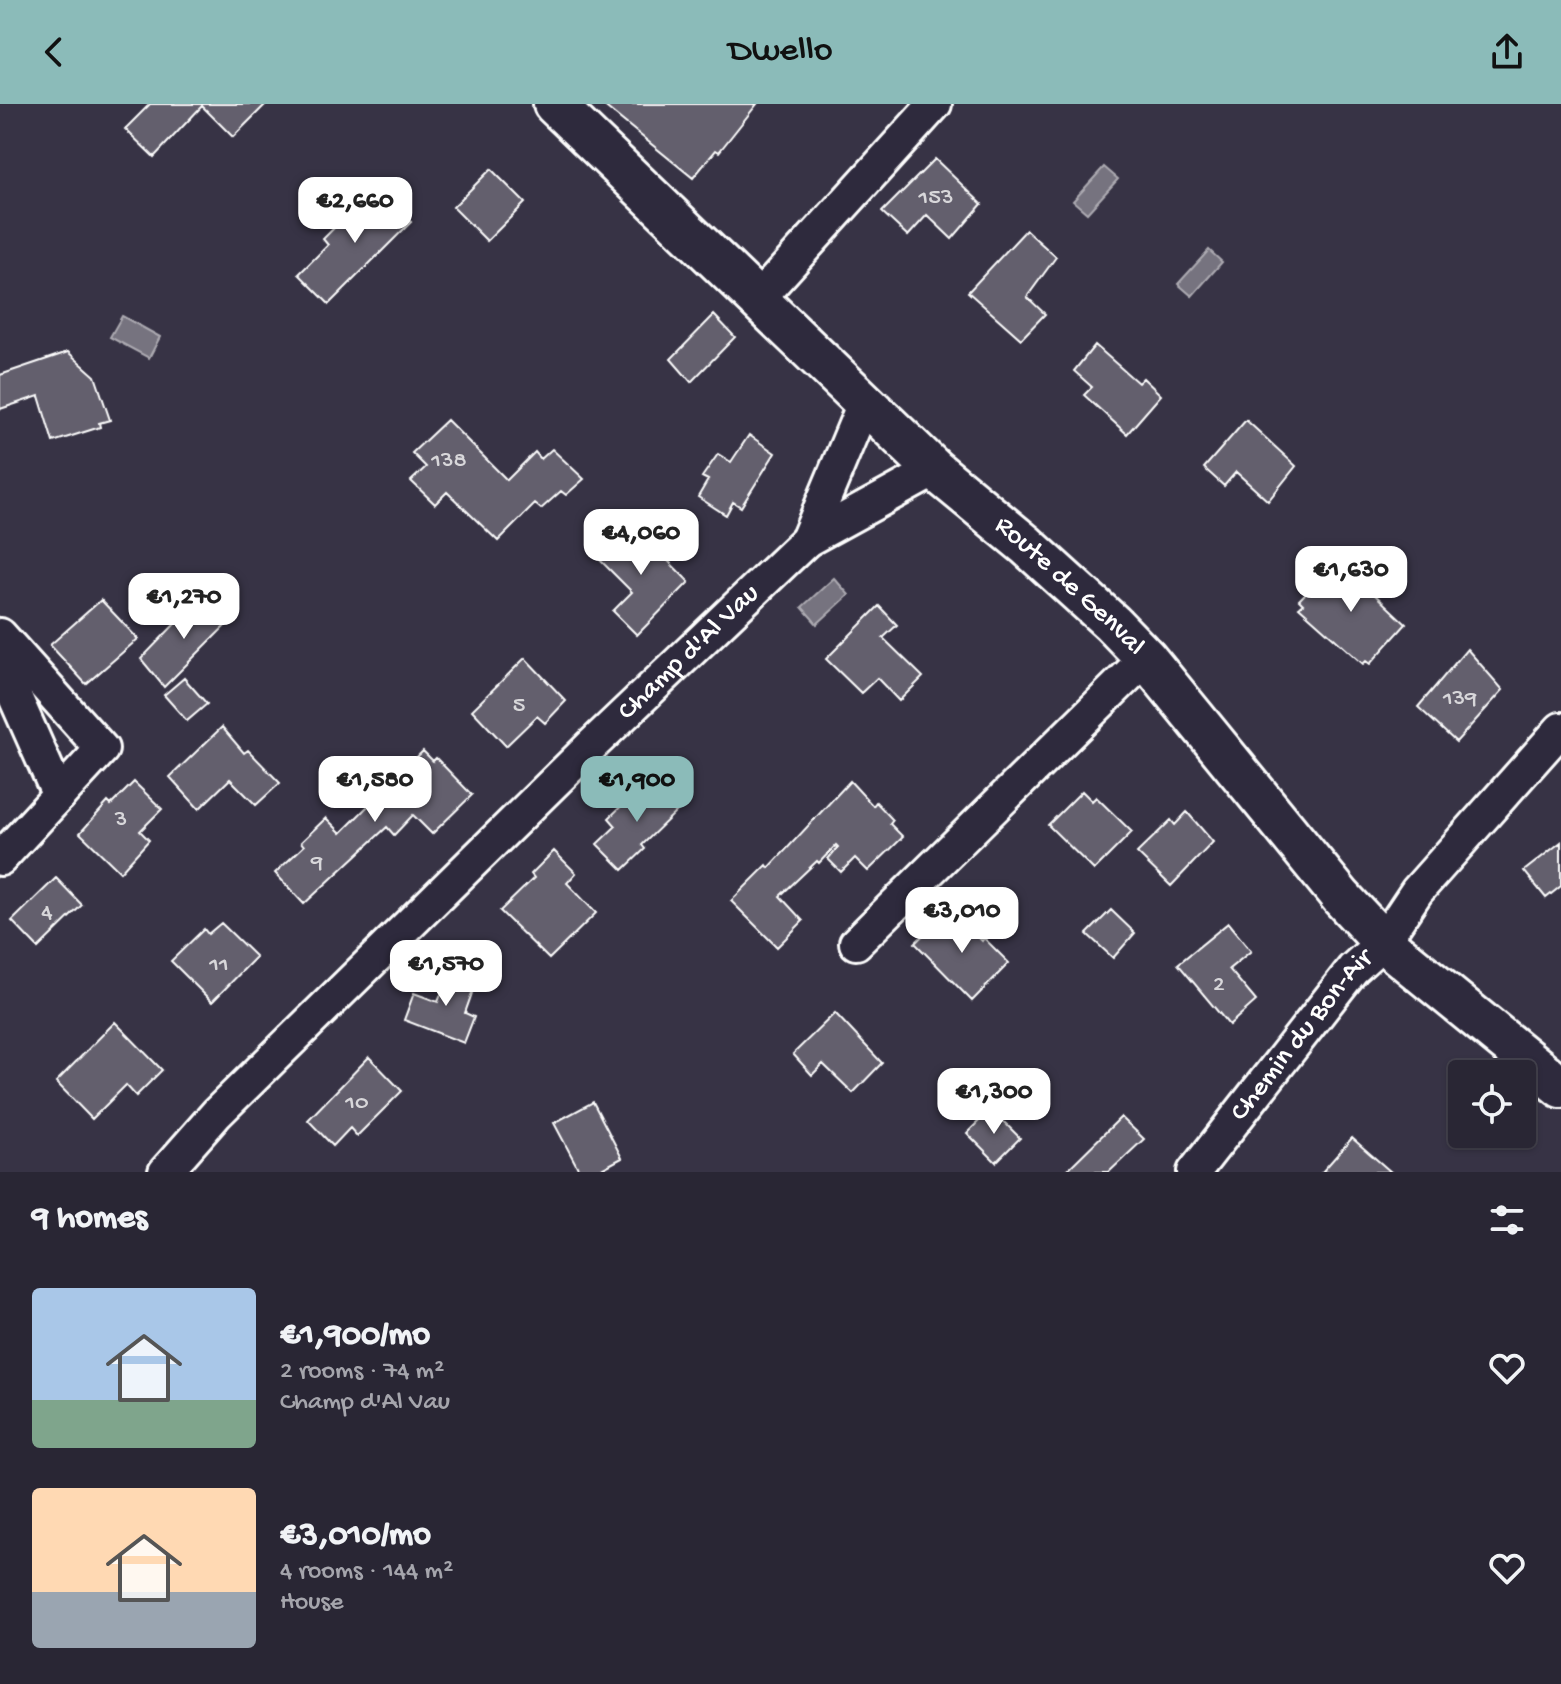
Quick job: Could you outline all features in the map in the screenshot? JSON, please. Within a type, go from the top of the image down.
[{"type":"main road","name":"Route de Genval","points":[[554,104],[935,470],[1026,545],[1112,623],[1146,658],[1341,897],[1383,942],[1561,1087]]},
{"type":"street","points":[[758,299],[935,104]]},
{"type":"street","name":"Champ d'Al Vau","points":[[807,540],[865,401]]},
{"type":"street","name":"Champ d'Al Vau","points":[[165,1172],[217,1113],[591,746],[807,540],[935,470]]},
{"type":"street","points":[[0,635],[102,749],[0,859]]},
{"type":"street","points":[[856,943],[1146,658]]},
{"type":"street","points":[[0,663],[59,796]]},
{"type":"street","name":"Chemin du Bon-Air","points":[[1194,1172],[1353,969],[1383,942],[1417,891],[1561,729]]},
{"type":"shaded area","points":[[1104,167],[1118,179],[1087,213],[1073,201]]},
{"type":"shaded area","points":[[1209,250],[1222,262],[1192,296],[1178,284]]},
{"type":"shaded area","points":[[122,316],[160,337],[149,358],[110,337]]},
{"type":"shaded area","points":[[834,578],[849,595],[817,624],[802,607]]},
{"type":"building","points":[[150,104],[266,104],[233,137],[202,106],[154,157],[125,129]]},
{"type":"building","points":[[602,104],[757,104],[719,152],[716,150],[693,178]]},
{"type":"building","points":[[935,159],[982,204],[952,239],[927,215],[908,236],[882,212]]},
{"type":"building","points":[[491,169],[525,203],[487,241],[453,207]]},
{"type":"building","points":[[375,187],[411,222],[329,304],[299,274],[328,245],[323,239]]},
{"type":"building","points":[[1026,230],[1056,257],[1027,297],[1045,314],[1021,339],[968,292]]},
{"type":"building","points":[[714,315],[735,337],[691,382],[671,359]]},
{"type":"building","points":[[1095,345],[1138,383],[1143,378],[1161,395],[1127,434],[1084,395],[1092,387],[1074,371]]},
{"type":"building","points":[[68,352],[95,376],[110,420],[99,423],[100,427],[53,442],[39,396],[0,409],[0,375]]},
{"type":"building","points":[[447,420],[507,480],[535,452],[541,459],[552,449],[584,479],[566,495],[561,491],[541,509],[535,504],[498,541],[447,492],[435,504],[411,481],[426,467],[412,453]]},
{"type":"building","points":[[1246,420],[1296,466],[1268,501],[1236,472],[1224,486],[1204,468]]},
{"type":"building","points":[[749,435],[775,453],[741,507],[733,502],[726,515],[698,497],[708,480],[702,477],[718,454],[731,462]]},
{"type":"building","points":[[630,522],[689,582],[637,635],[613,611],[632,592],[596,556]]},
{"type":"building","points":[[1338,560],[1406,624],[1370,664],[1366,661],[1363,664],[1299,607],[1303,604],[1299,600]]},
{"type":"building","points":[[201,597],[228,623],[164,687],[141,659]]},
{"type":"building","points":[[101,600],[138,639],[86,684],[50,645]]},
{"type":"building","points":[[879,606],[897,625],[883,638],[923,677],[899,701],[877,678],[861,693],[826,659]]},
{"type":"building","points":[[1467,649],[1503,690],[1456,742],[1418,707]]},
{"type":"building","points":[[525,658],[566,701],[545,723],[537,716],[506,746],[472,710]]},
{"type":"building","points":[[184,678],[207,704],[187,721],[164,695]]},
{"type":"building","points":[[222,727],[244,753],[248,750],[280,783],[256,805],[230,779],[199,809],[170,777]]},
{"type":"building","points":[[423,751],[433,761],[436,758],[472,795],[432,834],[413,815],[394,835],[387,827],[304,904],[275,873],[304,846],[301,842],[326,818],[341,833]]},
{"type":"building","points":[[649,779],[678,810],[642,845],[645,849],[623,870],[597,844],[616,826],[609,818]]},
{"type":"building","points":[[850,781],[873,806],[876,802],[893,820],[890,824],[903,837],[868,871],[855,858],[841,872],[828,859],[838,847],[836,845],[819,863],[817,861],[780,896],[803,921],[777,947],[731,901],[767,865],[769,868]]},
{"type":"building","points":[[134,782],[162,809],[140,831],[149,840],[120,872],[80,833],[108,802],[111,805]]},
{"type":"building","points":[[1082,791],[1092,801],[1096,797],[1132,832],[1094,870],[1048,825]]},
{"type":"building","points":[[1187,812],[1213,842],[1171,886],[1137,853],[1171,820],[1175,825]]},
{"type":"building","points":[[1561,842],[1561,886],[1546,898],[1524,871]]},
{"type":"building","points":[[554,851],[576,873],[567,883],[596,913],[549,959],[500,911],[534,878],[531,874]]},
{"type":"building","points":[[56,878],[82,905],[38,948],[12,921]]},
{"type":"building","points":[[950,909],[1009,963],[972,1001],[915,943]]},
{"type":"building","points":[[1111,910],[1135,933],[1113,958],[1087,934]]},
{"type":"building","points":[[221,923],[256,957],[212,1002],[171,961],[204,929],[208,934]]},
{"type":"building","points":[[1228,923],[1251,951],[1229,969],[1256,1001],[1229,1025],[1178,964]]},
{"type":"building","points":[[451,969],[477,979],[465,1013],[474,1017],[464,1043],[404,1020],[414,993],[438,1002]]},
{"type":"building","points":[[835,1013],[882,1063],[853,1093],[823,1064],[812,1075],[793,1054]]},
{"type":"building","points":[[115,1022],[162,1070],[136,1096],[126,1085],[92,1119],[56,1082]]},
{"type":"building","points":[[369,1057],[402,1091],[357,1136],[350,1128],[333,1146],[308,1120]]},
{"type":"building","points":[[593,1102],[622,1158],[596,1172],[580,1172],[554,1123]]},
{"type":"building","points":[[991,1109],[1020,1138],[996,1162],[967,1133]]},
{"type":"building","points":[[1121,1117],[1144,1139],[1109,1172],[1065,1172]]},
{"type":"building","points":[[1352,1138],[1391,1172],[1322,1172]]}]
